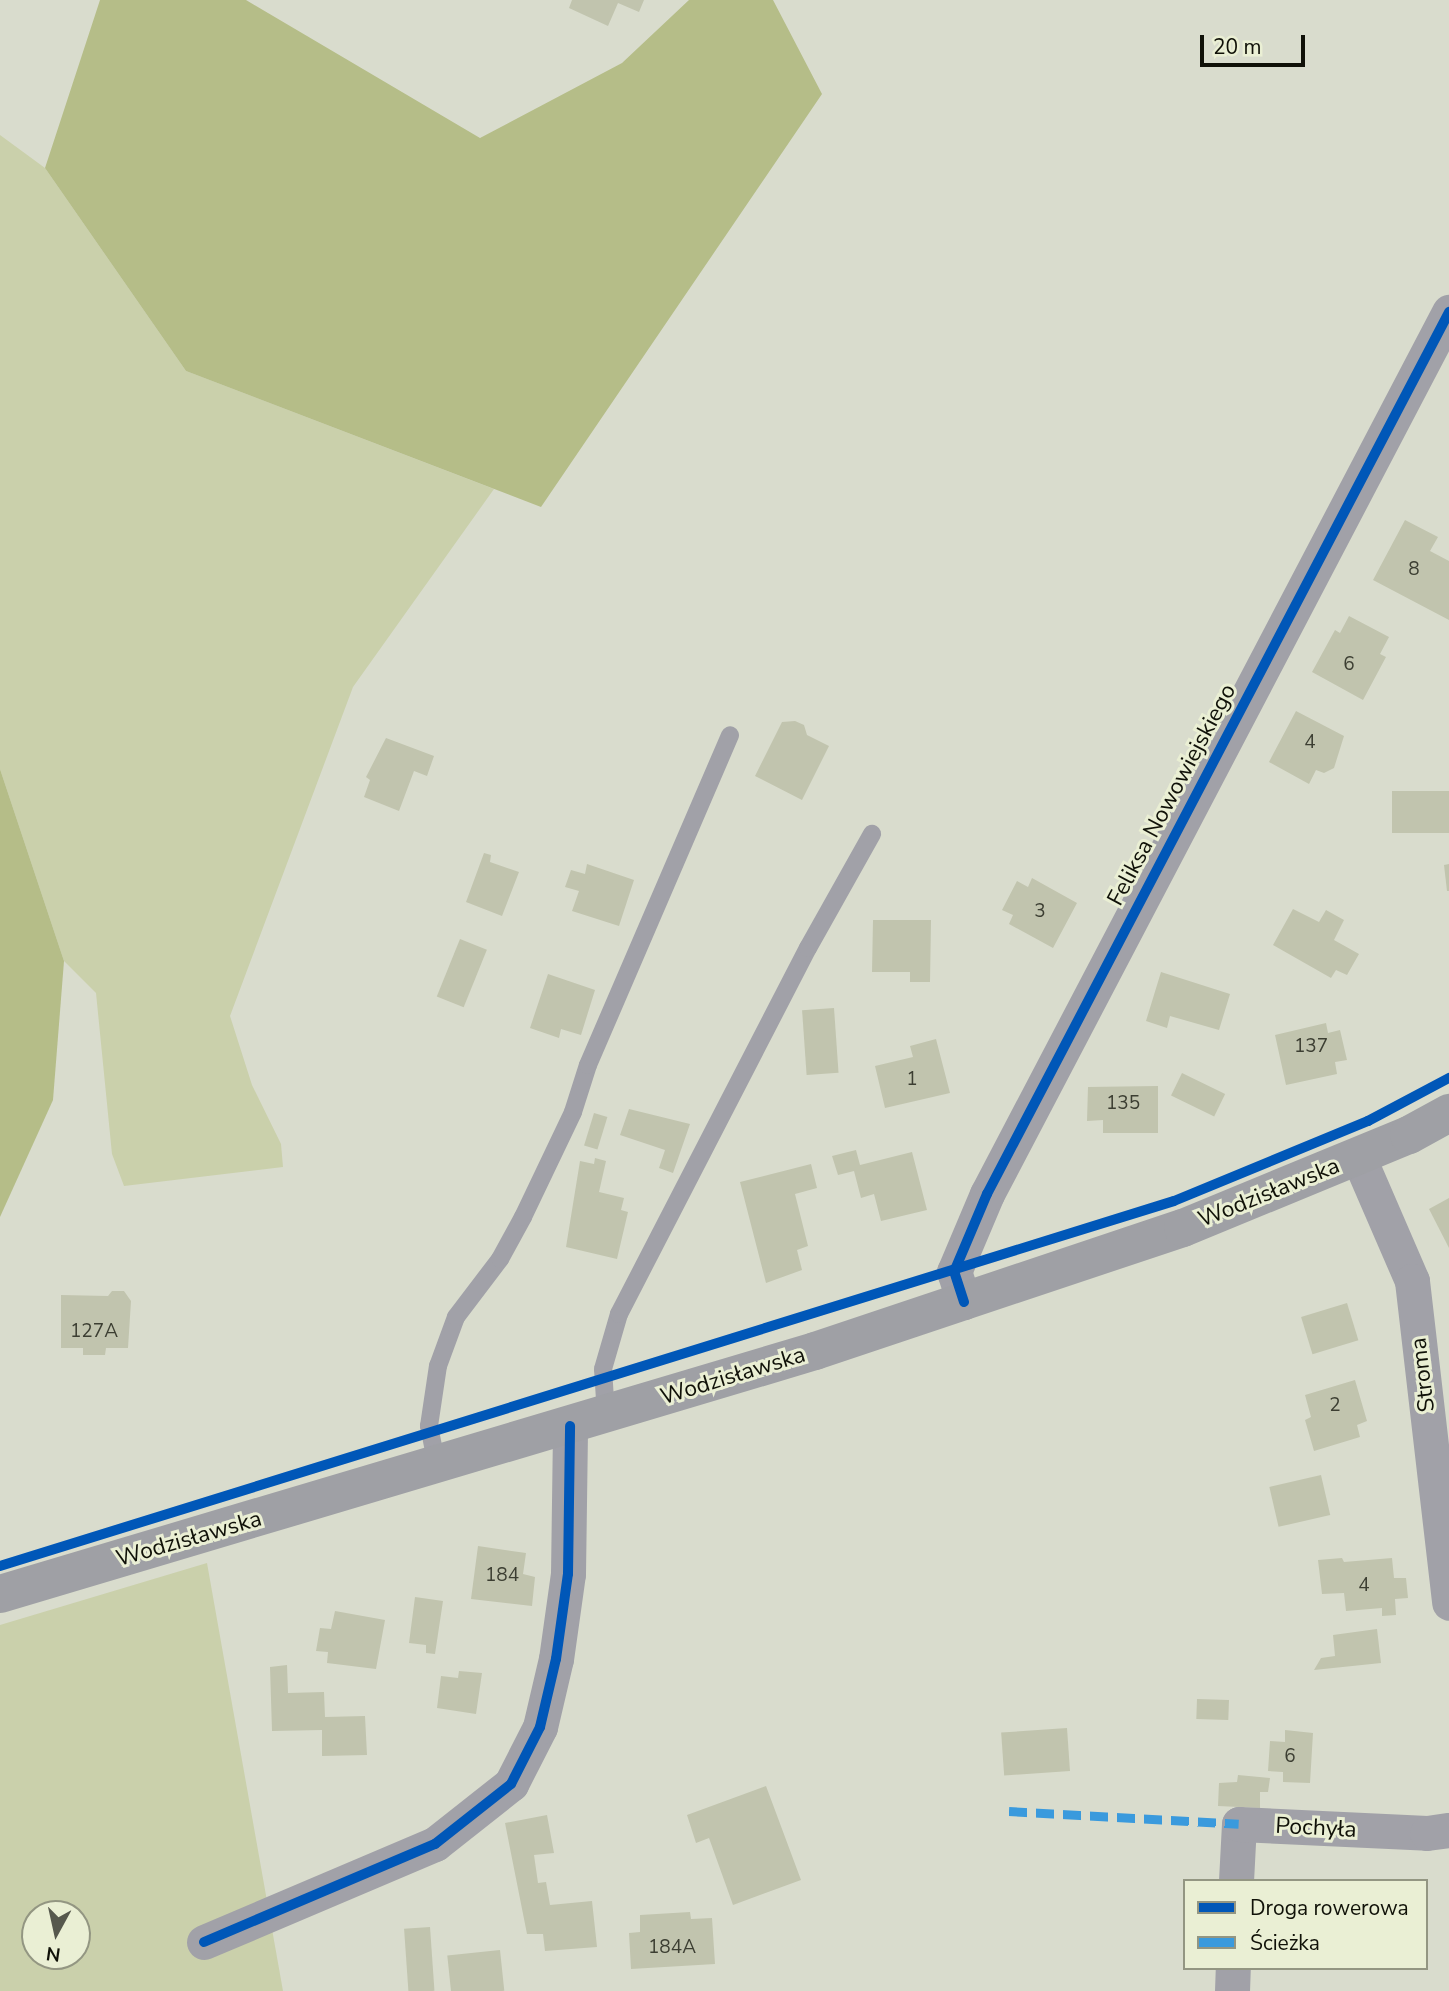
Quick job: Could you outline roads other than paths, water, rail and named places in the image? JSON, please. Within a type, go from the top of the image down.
[{"type":"main road","name":"Wodzisławska","points":[[0,1594],[570,1426],[964,1302],[1182,1228],[1358,1156],[1449,1113]]},
{"type":"street","name":"Feliksa Nowowiejskiego","points":[[964,1302],[954,1272],[987,1194],[1449,312]]},
{"type":"street","name":"Stroma","points":[[1358,1156],[1412,1281],[1449,1603]]},
{"type":"street","points":[[204,1942],[435,1844],[511,1784],[540,1727],[556,1659],[568,1574],[570,1426]]},
{"type":"street","name":"Pochyła","points":[[1236,1879],[1239,1824],[1427,1833],[1449,1830]]},
{"type":"street","points":[[1232,1991],[1233,1970]]},
{"type":"lane","points":[[437,1466],[429,1426],[438,1366],[456,1317],[500,1259],[573,1112],[588,1065],[730,735]]},
{"type":"lane","points":[[606,1415],[603,1369],[620,1314],[808,948],[872,834]]}]
